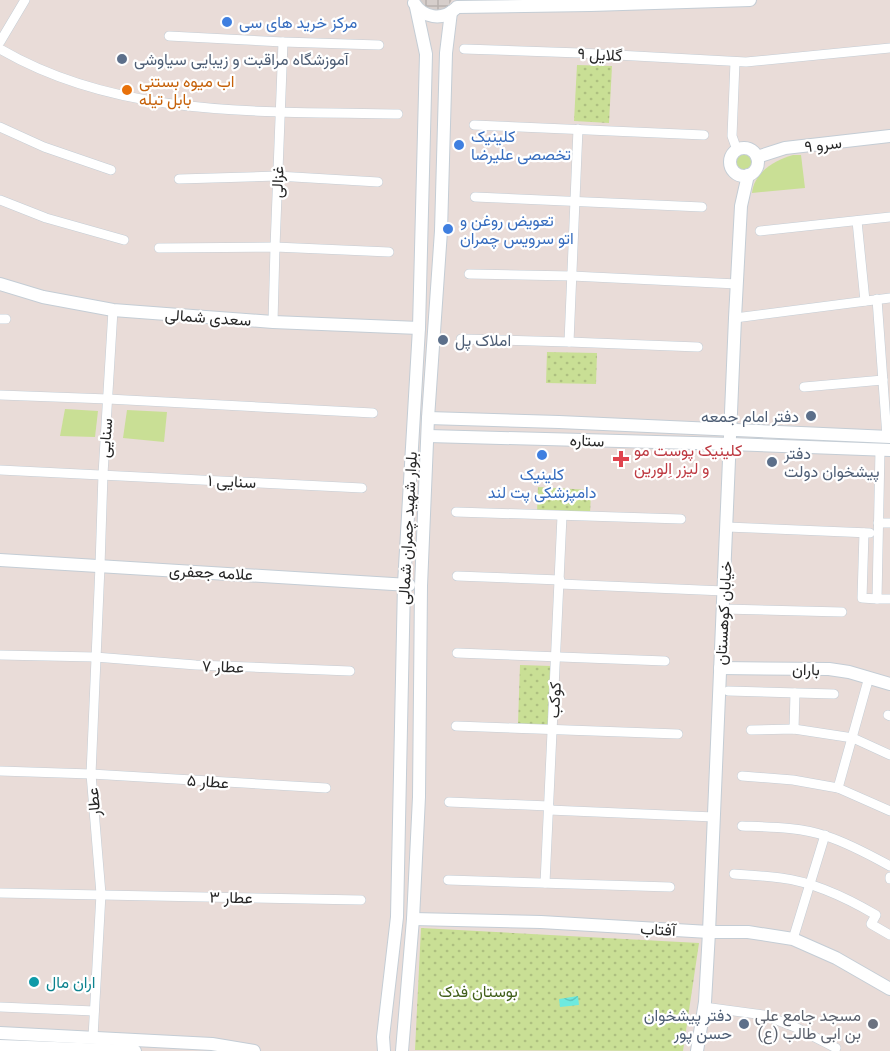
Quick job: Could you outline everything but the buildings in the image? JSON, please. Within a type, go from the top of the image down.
[{"type":"street","points":[[0,42],[25,0]]},
{"type":"street","points":[[414,3],[422,12],[436,17],[456,6],[750,0]]},
{"type":"street","name":"بلوار شهید چمران شمالی","points":[[384,1051],[383,1037],[397,917],[404,584],[419,328],[426,54],[414,3]]},
{"type":"street","points":[[429,418],[441,231],[446,53],[456,6]]},
{"type":"street","points":[[169,36],[379,45]]},
{"type":"street","name":"غزالی","points":[[273,322],[283,42]]},
{"type":"street","points":[[426,54],[429,48],[436,45],[442,47],[446,53]]},
{"type":"street","name":"گلایل ۹","points":[[464,49],[746,62],[890,48]]},
{"type":"street","points":[[0,49],[18,60],[86,87],[156,102],[234,109],[398,114]]},
{"type":"street","points":[[735,62],[732,136],[737,150]]},
{"type":"street","points":[[474,125],[704,135]]},
{"type":"street","points":[[0,127],[44,147],[111,170]]},
{"type":"street","points":[[569,342],[578,129]]},
{"type":"street","name":"سرو ۹","points":[[757,157],[785,148],[890,136]]},
{"type":"street","points":[[742,148],[751,150],[757,157],[755,170],[748,175],[739,175],[730,165],[731,156],[742,148]]},
{"type":"street","name":"خیابان کوهستان","points":[[697,1051],[704,1007],[710,932],[735,318],[741,206],[748,175]]},
{"type":"street","points":[[179,179],[277,177],[378,182]]},
{"type":"street","points":[[475,197],[702,207]]},
{"type":"street","points":[[0,200],[46,218],[124,240]]},
{"type":"street","points":[[760,231],[890,217]]},
{"type":"street","points":[[857,221],[866,300]]},
{"type":"street","points":[[159,248],[275,247],[389,252]]},
{"type":"street","points":[[469,274],[572,276],[737,284]]},
{"type":"street","name":"سعدی شمالی","points":[[0,284],[43,297],[113,310],[273,322],[419,328]]},
{"type":"street","points":[[735,318],[890,298]]},
{"type":"street","points":[[877,299],[888,437]]},
{"type":"street","name":"سنایی","points":[[100,566],[113,310]]},
{"type":"street","points":[[461,339],[698,347]]},
{"type":"street","points":[[804,387],[883,380]]},
{"type":"street","points":[[0,395],[373,413]]},
{"type":"street","name":"بلوار شهید چمران شمالی","points":[[402,1051],[413,919],[419,797],[421,586],[429,418]]},
{"type":"street","name":"ستاره","points":[[429,418],[888,437]]},
{"type":"street","name":"ستاره","points":[[428,436],[885,450]]},
{"type":"street","points":[[877,599],[878,523],[885,450]]},
{"type":"street","name":"سنایی ۱","points":[[0,470],[362,488]]},
{"type":"street","points":[[456,512],[681,519]]},
{"type":"street","name":"کوکب","points":[[545,883],[562,516]]},
{"type":"street","points":[[878,523],[890,523]]},
{"type":"street","points":[[727,527],[878,533]]},
{"type":"street","points":[[864,532],[862,598],[890,599]]},
{"type":"street","name":"علامه جعفری","points":[[0,560],[421,586]]},
{"type":"street","name":"عطار","points":[[93,1037],[101,894],[90,774],[100,566]]},
{"type":"street","points":[[457,576],[724,591]]},
{"type":"street","points":[[723,609],[842,612]]},
{"type":"street","points":[[457,653],[665,661]]},
{"type":"street","name":"عطار ۷","points":[[0,655],[95,657],[196,665],[350,671]]},
{"type":"street","name":"باران","points":[[720,668],[829,669],[849,672],[890,684]]},
{"type":"street","points":[[838,788],[869,677]]},
{"type":"street","points":[[728,691],[834,694]]},
{"type":"street","points":[[794,729],[795,693]]},
{"type":"street","points":[[456,726],[678,734]]},
{"type":"street","points":[[751,730],[794,729],[853,738],[890,754]]},
{"type":"street","name":"عطار ۵","points":[[0,771],[326,788]]},
{"type":"street","points":[[742,776],[793,780],[838,788],[890,810]]},
{"type":"street","points":[[449,802],[714,817]]},
{"type":"street","points":[[742,826],[788,828],[825,835],[890,866]]},
{"type":"street","points":[[793,939],[825,835]]},
{"type":"street","points":[[734,874],[782,878],[810,885],[852,901],[876,915],[871,924],[890,935]]},
{"type":"street","points":[[448,880],[670,887]]},
{"type":"street","name":"عطار ۳","points":[[0,893],[361,900]]},
{"type":"street","name":"آفتاب","points":[[413,919],[541,922],[710,932],[748,932],[793,939],[836,958],[890,989]]},
{"type":"street","points":[[0,1007],[94,1011]]},
{"type":"street","points":[[704,1007],[764,1016],[795,1027],[836,1048]]},
{"type":"street","points":[[0,1033],[212,1044],[254,1051]]},
{"type":"street","points":[[0,1046],[135,1051]]},
{"type":"green space","points":[[577,65],[612,66],[609,123],[574,121]]},
{"type":"green space","points":[[745,154],[751,157],[754,163],[751,169],[745,172],[739,169],[736,163],[739,157]]},
{"type":"green space","points":[[793,155],[801,155],[805,188],[752,193],[757,179],[766,168]]},
{"type":"green space","points":[[547,352],[597,353],[596,384],[546,383]]},
{"type":"green space","points":[[65,409],[98,411],[95,437],[60,436]]},
{"type":"green space","points":[[127,410],[167,412],[164,442],[123,438]]},
{"type":"green space","points":[[538,487],[591,490],[590,515],[537,512]]},
{"type":"green space","points":[[520,665],[552,666],[550,725],[518,724]]},
{"type":"green space","name":"بوستان فدک","points":[[421,928],[699,943],[683,1051],[415,1050]]},
{"type":"shaded area","points":[[420,0],[452,0],[444,10],[433,11],[423,6]]},
{"type":"water","points":[[578,996],[579,1005],[560,1007],[559,999]]},
{"type":"place","name":"مرکز خرید های سی","points":[[227,22]]},
{"type":"place","name":"آموزشگاه مراقبت و زیبایی سیاوشی","points":[[122,59]]},
{"type":"place","name":"اب میوه بستنی بابل تیله","points":[[127,90]]},
{"type":"place","name":"کلینیک تخصصی علیرضا","points":[[459,145]]},
{"type":"place","name":"تعویض روغن و اتو سرویس چمران","points":[[448,229]]},
{"type":"place","name":"املاک پل","points":[[443,340]]},
{"type":"place","name":"دفتر امام جمعه","points":[[811,416]]},
{"type":"place","name":"کلینیک دامپزشکی پت لند","points":[[542,455]]},
{"type":"place","name":"کلینیک پوست مو و لیزر اِلورین","points":[[621,459]]},
{"type":"place","name":"دفتر پیشخوان دولت","points":[[772,462]]},
{"type":"place","name":"اران مال","points":[[34,982]]},
{"type":"place","name":"دفتر پیشخوان حسن پور","points":[[744,1024]]},
{"type":"place","name":"مسجد جامع علی بن ابی طالب (ع)","points":[[873,1024]]}]
